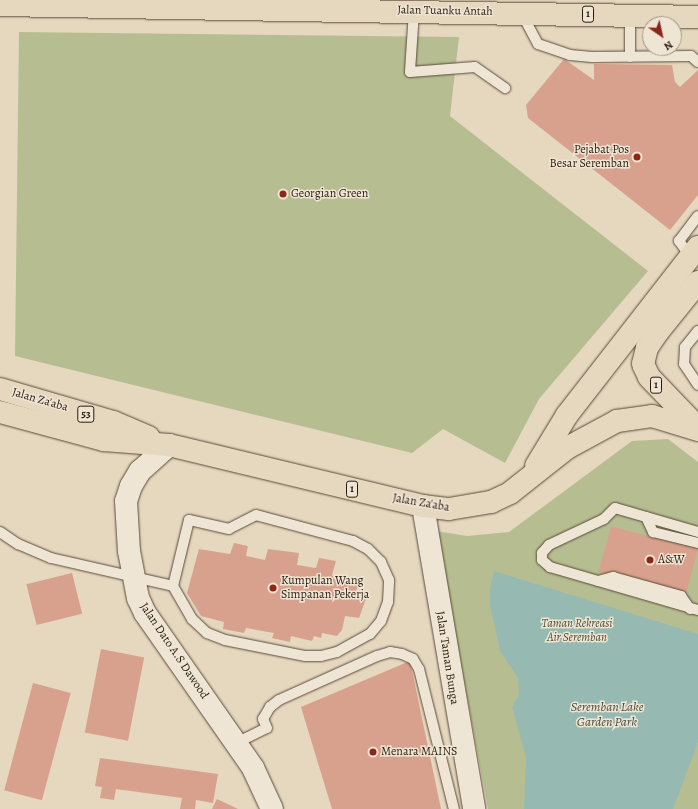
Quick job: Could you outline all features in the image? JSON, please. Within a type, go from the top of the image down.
[{"type":"highway","points":[[442,0],[513,12]]},
{"type":"highway","name":"Jalan Tuanku Antah","points":[[0,5],[630,15],[671,14],[698,17]]},
{"type":"highway","name":"1","points":[[671,14],[698,27]]},
{"type":"highway","name":"1","points":[[529,476],[567,415],[694,252]]},
{"type":"highway","name":"1","points":[[698,282],[647,348],[643,364],[649,377],[698,429]]},
{"type":"highway","name":"Jalan Za'aba","points":[[0,389],[113,422],[169,445],[424,506],[449,509],[491,502],[510,493],[529,476],[567,448],[617,421],[652,416],[698,429]]},
{"type":"highway","name":"Jalan Za'aba","points":[[0,412],[104,440],[169,445]]},
{"type":"street","name":"Jalan Dato A.S Dawood","points":[[169,445],[140,471],[131,486],[126,502],[126,520],[134,579],[145,613],[236,743],[264,788],[272,809]]},
{"type":"street","name":"Jalan Taman Bunga","points":[[424,506],[474,809]]},
{"type":"lane","points":[[414,11],[410,72],[475,67],[506,88]]},
{"type":"lane","points":[[513,12],[538,44],[570,55],[630,57],[691,56],[698,62]]},
{"type":"lane","points":[[630,15],[630,57]]},
{"type":"lane","points":[[694,252],[679,241],[698,216]]},
{"type":"lane","points":[[698,331],[685,347],[684,364],[698,385]]},
{"type":"lane","points":[[694,610],[550,567],[542,560],[542,553],[549,545],[604,519],[615,508],[698,532]]},
{"type":"lane","points":[[0,532],[18,544],[51,558],[134,579],[173,586],[192,619],[207,633],[225,640],[305,656],[321,656],[337,652],[370,634],[381,621],[388,602],[389,580],[381,562],[363,546],[256,515],[229,529],[189,520],[173,586]]},
{"type":"lane","points":[[646,517],[653,532],[698,543]]},
{"type":"lane","points":[[236,743],[267,728],[263,720],[270,707],[279,700],[377,656],[390,652],[402,654],[412,659],[419,669],[454,809]]},
{"type":"green space","name":"Georgian Green","points":[[19,32],[459,37],[450,116],[648,271],[539,399],[505,463],[443,429],[412,453],[15,356]]},
{"type":"green space","name":"Taman Rekreasi Air Seremban","points":[[668,439],[698,462],[698,809],[488,809],[436,531],[467,536],[509,532],[632,441]]},
{"type":"water","name":"Seremban Lake Garden Park","points":[[494,571],[698,634],[698,742],[673,809],[524,809],[526,757],[512,707],[519,695],[518,678],[500,651],[490,605],[490,589]]},
{"type":"building","name":"Pejabat Pos Besar Seremban","points":[[564,59],[594,80],[594,64],[672,65],[675,82],[680,87],[698,70],[698,195],[670,230],[528,118],[526,105]]},
{"type":"building","name":"A&W","points":[[611,526],[698,549],[686,596],[599,572]]},
{"type":"building","name":"Kumpulan Wang Simpanan Pekerja","points":[[234,543],[248,546],[246,556],[265,560],[268,549],[299,553],[297,565],[316,568],[319,558],[336,561],[332,575],[334,579],[359,583],[355,594],[367,596],[359,618],[345,616],[342,630],[337,636],[322,633],[321,638],[314,636],[312,641],[291,636],[290,642],[272,638],[274,633],[246,628],[244,633],[223,629],[224,622],[201,616],[187,593],[199,549],[230,554]]},
{"type":"building","points":[[72,573],[82,614],[37,625],[26,584]]},
{"type":"building","points":[[101,649],[144,657],[128,741],[85,732]]},
{"type":"building","name":"Menara MAINS","points":[[410,661],[441,809],[332,809],[301,707]]},
{"type":"building","points":[[33,683],[71,693],[42,800],[4,790]]},
{"type":"building","points":[[100,758],[218,774],[213,803],[196,800],[195,809],[180,809],[182,798],[116,789],[114,800],[100,798],[102,787],[95,786]]},
{"type":"building","points":[[217,799],[238,809],[212,809]]},
{"type":"place","name":"Pejabat Pos Besar Seremban","points":[[637,157]]},
{"type":"place","name":"Georgian Green","points":[[283,194]]},
{"type":"place","name":"A&W","points":[[650,560]]},
{"type":"place","name":"Kumpulan Wang Simpanan Pekerja","points":[[273,588]]},
{"type":"place","name":"Menara MAINS","points":[[373,752]]}]
